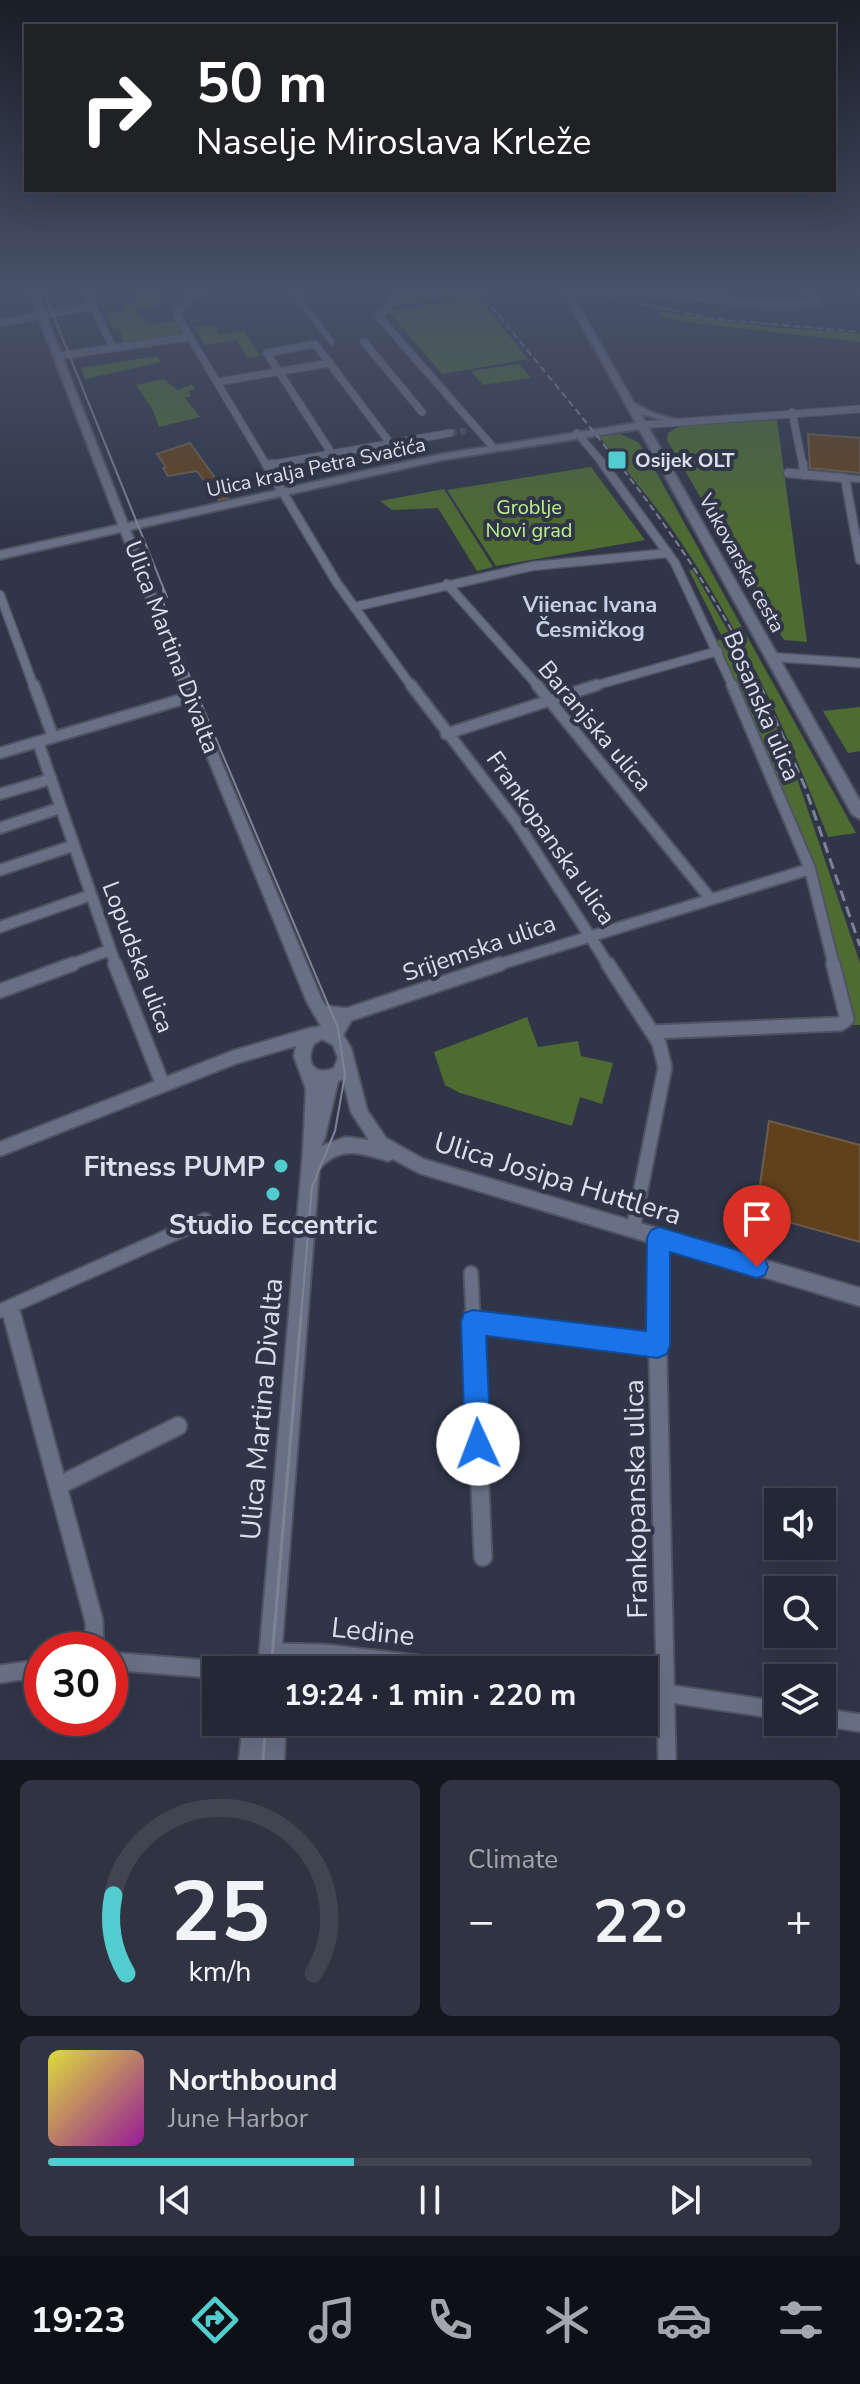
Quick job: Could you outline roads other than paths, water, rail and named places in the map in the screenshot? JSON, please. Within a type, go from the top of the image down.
[{"type":"main road","name":"Vukovarska cesta","points":[[612,372],[860,814]]},
{"type":"main road","points":[[609,429],[626,422],[630,404],[650,415],[676,421]]},
{"type":"main road","points":[[609,429],[651,442],[656,431],[676,421]]},
{"type":"main road","name":"Ulica kralja Petra Svačića","points":[[0,555],[493,447],[642,425]]},
{"type":"street","name":"Ulica Martina Divalta","points":[[65,372],[190,697],[318,1007],[337,1038]]},
{"type":"street","name":"Frankopanska ulica","points":[[211,372],[354,607],[446,734],[517,823],[653,1032],[665,1067],[663,1087],[633,1229]]},
{"type":"street","points":[[217,382],[276,372]]},
{"type":"street","points":[[277,372],[332,454]]},
{"type":"street","points":[[337,372],[390,443]]},
{"type":"street","points":[[389,372],[422,412]]},
{"type":"street","points":[[423,372],[469,429],[493,447]]},
{"type":"street","points":[[642,425],[860,409]]},
{"type":"street","points":[[792,412],[798,428],[804,475]]},
{"type":"street","points":[[268,465],[449,433]]},
{"type":"street","name":"Bosanska ulica","points":[[577,433],[620,485],[668,553],[718,651],[810,869],[847,1013],[844,1022],[653,1032]]},
{"type":"street","points":[[788,473],[860,479]]},
{"type":"street","points":[[845,478],[860,560]]},
{"type":"street","points":[[354,607],[546,564],[668,553]]},
{"type":"street","name":"Baranjska ulica","points":[[447,584],[549,699],[709,897]]},
{"type":"street","points":[[0,595],[53,737]]},
{"type":"street","points":[[446,734],[549,699],[718,651]]},
{"type":"street","points":[[772,657],[860,663]]},
{"type":"street","points":[[0,753],[190,697]]},
{"type":"street","name":"Lopudska ulica","points":[[38,742],[72,846],[163,1085]]},
{"type":"street","points":[[0,794],[51,779]]},
{"type":"street","points":[[0,828],[60,808]]},
{"type":"street","points":[[0,870],[72,846]]},
{"type":"street","name":"Srijemska ulica","points":[[318,1007],[347,1015],[589,934],[810,869]]},
{"type":"street","points":[[0,927],[91,895]]},
{"type":"street","points":[[0,991],[110,950]]},
{"type":"street","name":"Ulica Martina Divalta","points":[[313,1034],[318,1007]]},
{"type":"street","points":[[337,1038],[347,1015]]},
{"type":"street","points":[[0,1149],[264,1047],[313,1034],[323,1032],[337,1038],[345,1058],[342,1070],[324,1078],[289,1048],[264,1047]]},
{"type":"street","points":[[301,1057],[303,1045],[313,1034]]},
{"type":"street","name":"Ulica Josipa Huttlera","points":[[345,1058],[356,1104],[373,1136],[402,1158],[860,1297]]},
{"type":"street","name":"Ulica Martina Divalta","points":[[270,1656],[311,1159],[324,1078]]},
{"type":"street","name":"Ulica Josipa Huttlera","points":[[324,1078],[356,1104]]},
{"type":"street","points":[[311,1159],[329,1147],[342,1143],[402,1158]]},
{"type":"street","points":[[94,1632],[58,1486],[5,1309],[205,1220]]},
{"type":"street","name":"Frankopanska ulica","points":[[659,1238],[658,1345],[667,1760]]},
{"type":"street","points":[[471,1273],[483,1557]]},
{"type":"street","points":[[473,1322],[658,1345]]},
{"type":"street","points":[[58,1486],[178,1426]]},
{"type":"street","name":"Ledine","points":[[304,1656],[324,1653],[350,1656]]},
{"type":"street","points":[[128,1662],[202,1668]]},
{"type":"street","points":[[0,1674],[24,1671]]},
{"type":"street","points":[[658,1691],[764,1708]]},
{"type":"street","points":[[836,1719],[860,1723]]},
{"type":"street","points":[[251,1760],[254,1736]]},
{"type":"street","points":[[272,1760],[273,1736]]},
{"type":"tunnel","points":[[450,433],[466,431]]},
{"type":"tram line","points":[[76,372],[167,597]]},
{"type":"tram line","points":[[163,589],[165,618],[338,1028],[345,1075],[335,1131],[312,1187],[301,1317]]},
{"type":"tram line","points":[[272,1656],[301,1315]]},
{"type":"tram line","points":[[263,1760],[265,1736]]},
{"type":"railway","points":[[545,372],[632,480],[667,529],[733,632],[760,685]]},
{"type":"railway","points":[[760,685],[805,787],[860,946]]},
{"type":"place","name":"Osijek OLT","points":[[617,460]]},
{"type":"place","name":"Fitness PUMP","points":[[281,1166]]},
{"type":"place","name":"Studio Eccentric","points":[[273,1194]]},
{"type":"district","name":"Vijenac Ivana Česmičkog","points":[[590,616]]},
{"type":"park label","name":"Groblje Novi grad","points":[[529,518]]}]
